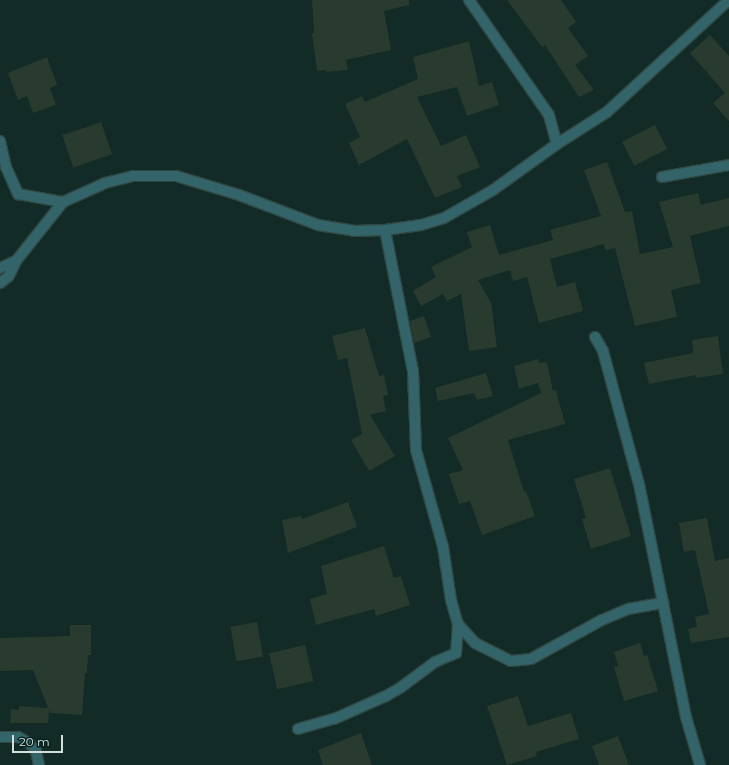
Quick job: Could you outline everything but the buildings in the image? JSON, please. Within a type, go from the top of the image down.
[{"type":"street","points":[[469,0],[549,115],[557,144]]},
{"type":"street","points":[[0,283],[9,276],[16,261],[63,202],[105,183],[132,176],[176,176],[239,195],[318,225],[354,231],[385,230],[422,225],[444,218],[493,190],[557,144],[608,112],[729,0]]},
{"type":"street","points":[[0,141],[6,167],[18,194],[63,202]]},
{"type":"street","points":[[662,177],[729,165]]},
{"type":"street","points":[[298,729],[334,719],[386,696],[400,688],[434,662],[456,654],[458,624],[451,600],[443,547],[416,450],[413,372],[385,230]]},
{"type":"street","points":[[0,268],[16,261]]},
{"type":"street","points":[[596,337],[603,351],[639,484],[686,718],[700,765]]},
{"type":"street","points":[[458,624],[475,643],[511,661],[531,659],[602,620],[628,609],[663,603]]},
{"type":"street","points":[[0,737],[18,737],[29,742],[36,750],[39,765]]}]
